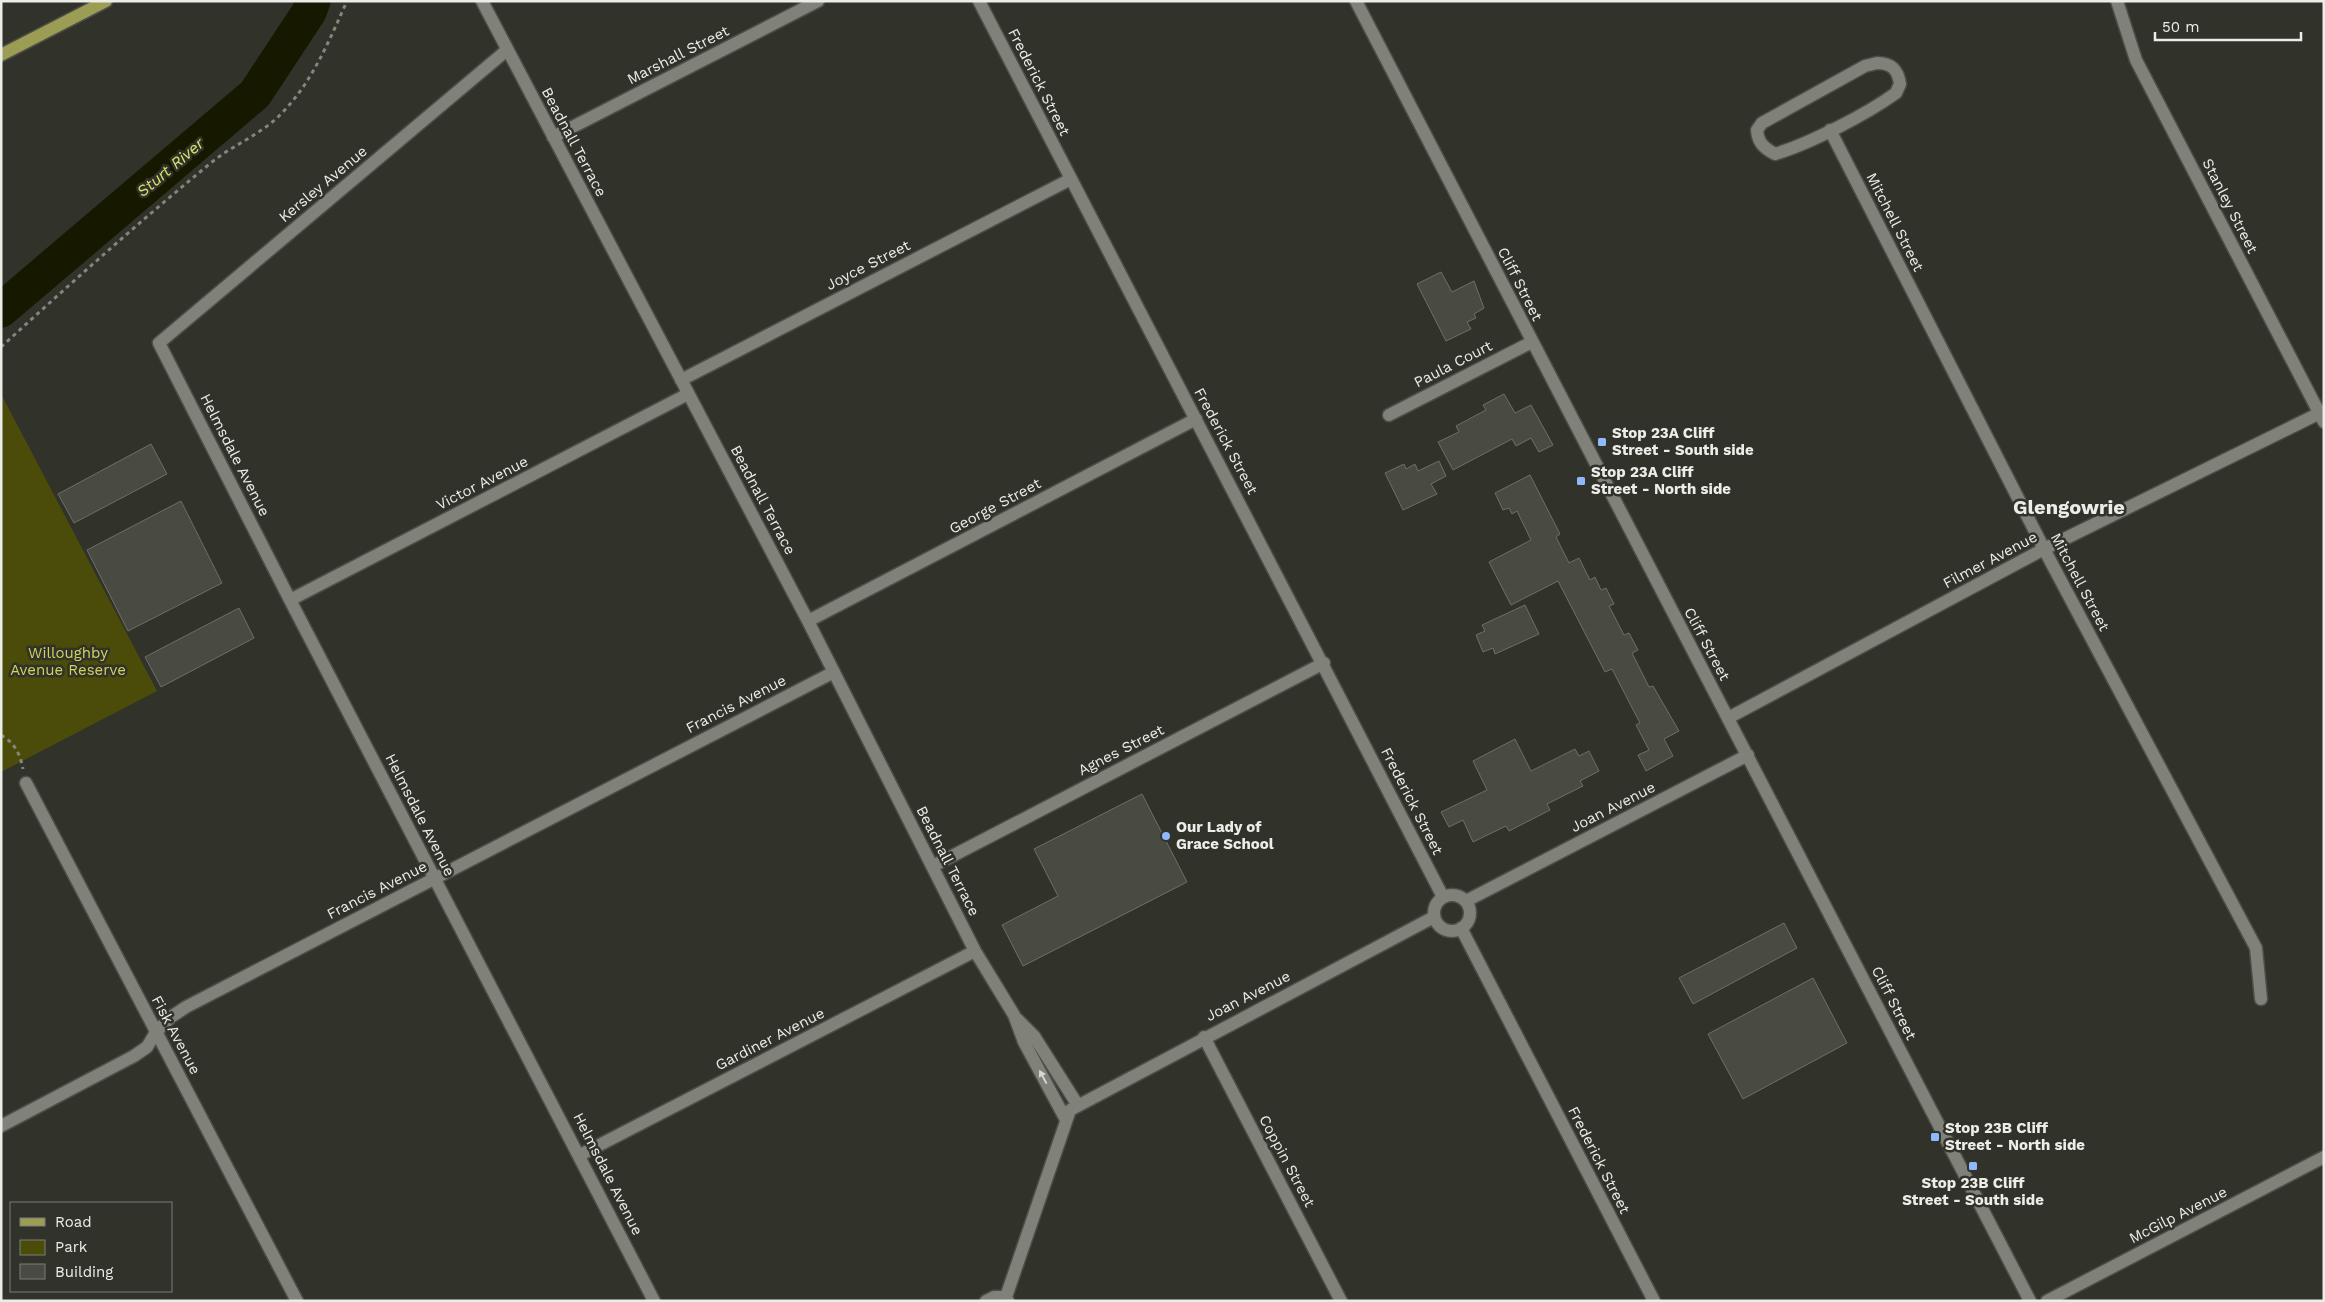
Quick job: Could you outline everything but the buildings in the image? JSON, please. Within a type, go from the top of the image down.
[{"type":"main road","points":[[1,55],[106,1]]},
{"type":"street","name":"Beadnall Terrace","points":[[482,1],[808,621],[976,951],[1014,1015],[1024,1042],[1066,1120]]},
{"type":"street","name":"Marshall Street","points":[[553,137],[818,1]]},
{"type":"street","name":"Frederick Street","points":[[979,1],[1324,663],[1443,896]]},
{"type":"street","name":"Cliff Street","points":[[1356,1],[2030,1301]]},
{"type":"street","name":"Stanley Street","points":[[2117,1],[2136,60],[2322,415]]},
{"type":"street","name":"Kersley Avenue","points":[[159,343],[508,50]]},
{"type":"street","points":[[1886,63],[1894,68],[1900,84],[1896,93],[1830,130],[1775,154],[1765,149],[1758,138],[1757,130],[1769,118],[1865,66],[1886,63]]},
{"type":"street","name":"Mitchell Street","points":[[1830,130],[2044,550],[2256,948],[2261,999]]},
{"type":"street","name":"Joyce Street","points":[[681,380],[1071,179]]},
{"type":"street","name":"Paula Court","points":[[1389,415],[1532,342]]},
{"type":"street","name":"Helmsdale Avenue","points":[[159,343],[290,600],[654,1301]]},
{"type":"street","name":"Victor Avenue","points":[[290,600],[688,394]]},
{"type":"street","name":"Filmer Avenue","points":[[1728,718],[2044,550],[2322,415]]},
{"type":"street","name":"George Street","points":[[808,621],[1196,419]]},
{"type":"street","name":"Agnes Street","points":[[933,866],[1324,663]]},
{"type":"street","name":"Francis Avenue","points":[[1,1126],[134,1056],[147,1047],[156,1032],[171,1017],[186,1007],[834,672]]},
{"type":"street","name":"Joan Avenue","points":[[1466,901],[1748,755]]},
{"type":"street","name":"Fisk Avenue","points":[[26,784],[297,1301]]},
{"type":"street","points":[[1455,895],[1466,901],[1470,913],[1469,919],[1461,928],[1448,930],[1437,923],[1434,917],[1435,905],[1443,896],[1455,895]]},
{"type":"street","name":"Joan Avenue","points":[[1077,1104],[1434,917]]},
{"type":"street","name":"Frederick Street","points":[[1461,928],[1654,1301]]},
{"type":"street","name":"Gardiner Avenue","points":[[580,1156],[976,951]]},
{"type":"street","name":"Beadnall Terrace","points":[[1014,1015],[1034,1036],[1077,1104]]},
{"type":"street","name":"Coppin Street","points":[[1204,1037],[1341,1301]]},
{"type":"street","points":[[986,1301],[994,1297],[1007,1299],[1066,1120],[1070,1110],[1077,1104]]},
{"type":"street","name":"McGilp Avenue","points":[[2047,1301],[2324,1157]]},
{"type":"path","points":[[1,347],[159,206],[213,161],[255,135],[280,115],[307,80],[318,62],[347,1]]},
{"type":"path","points":[[1,735],[14,745],[20,755],[26,784]]},
{"type":"green space","name":"Willoughby Avenue Reserve","points":[[1,394],[157,691],[1,772]]},
{"type":"waterway","name":"Sturt River","points":[[1,310],[255,94],[309,12],[313,1]]},
{"type":"place","name":"Stop 23A Cliff Street - South side","points":[[1602,442]]},
{"type":"place","name":"Stop 23A Cliff Street - North side","points":[[1581,481]]},
{"type":"place","name":"Our Lady of Grace School","points":[[1166,836]]},
{"type":"place","name":"Stop 23B Cliff Street - North side","points":[[1935,1137]]},
{"type":"place","name":"Stop 23B Cliff Street - South side","points":[[1973,1166]]},
{"type":"district","name":"Glengowrie","points":[[2069,507]]}]
